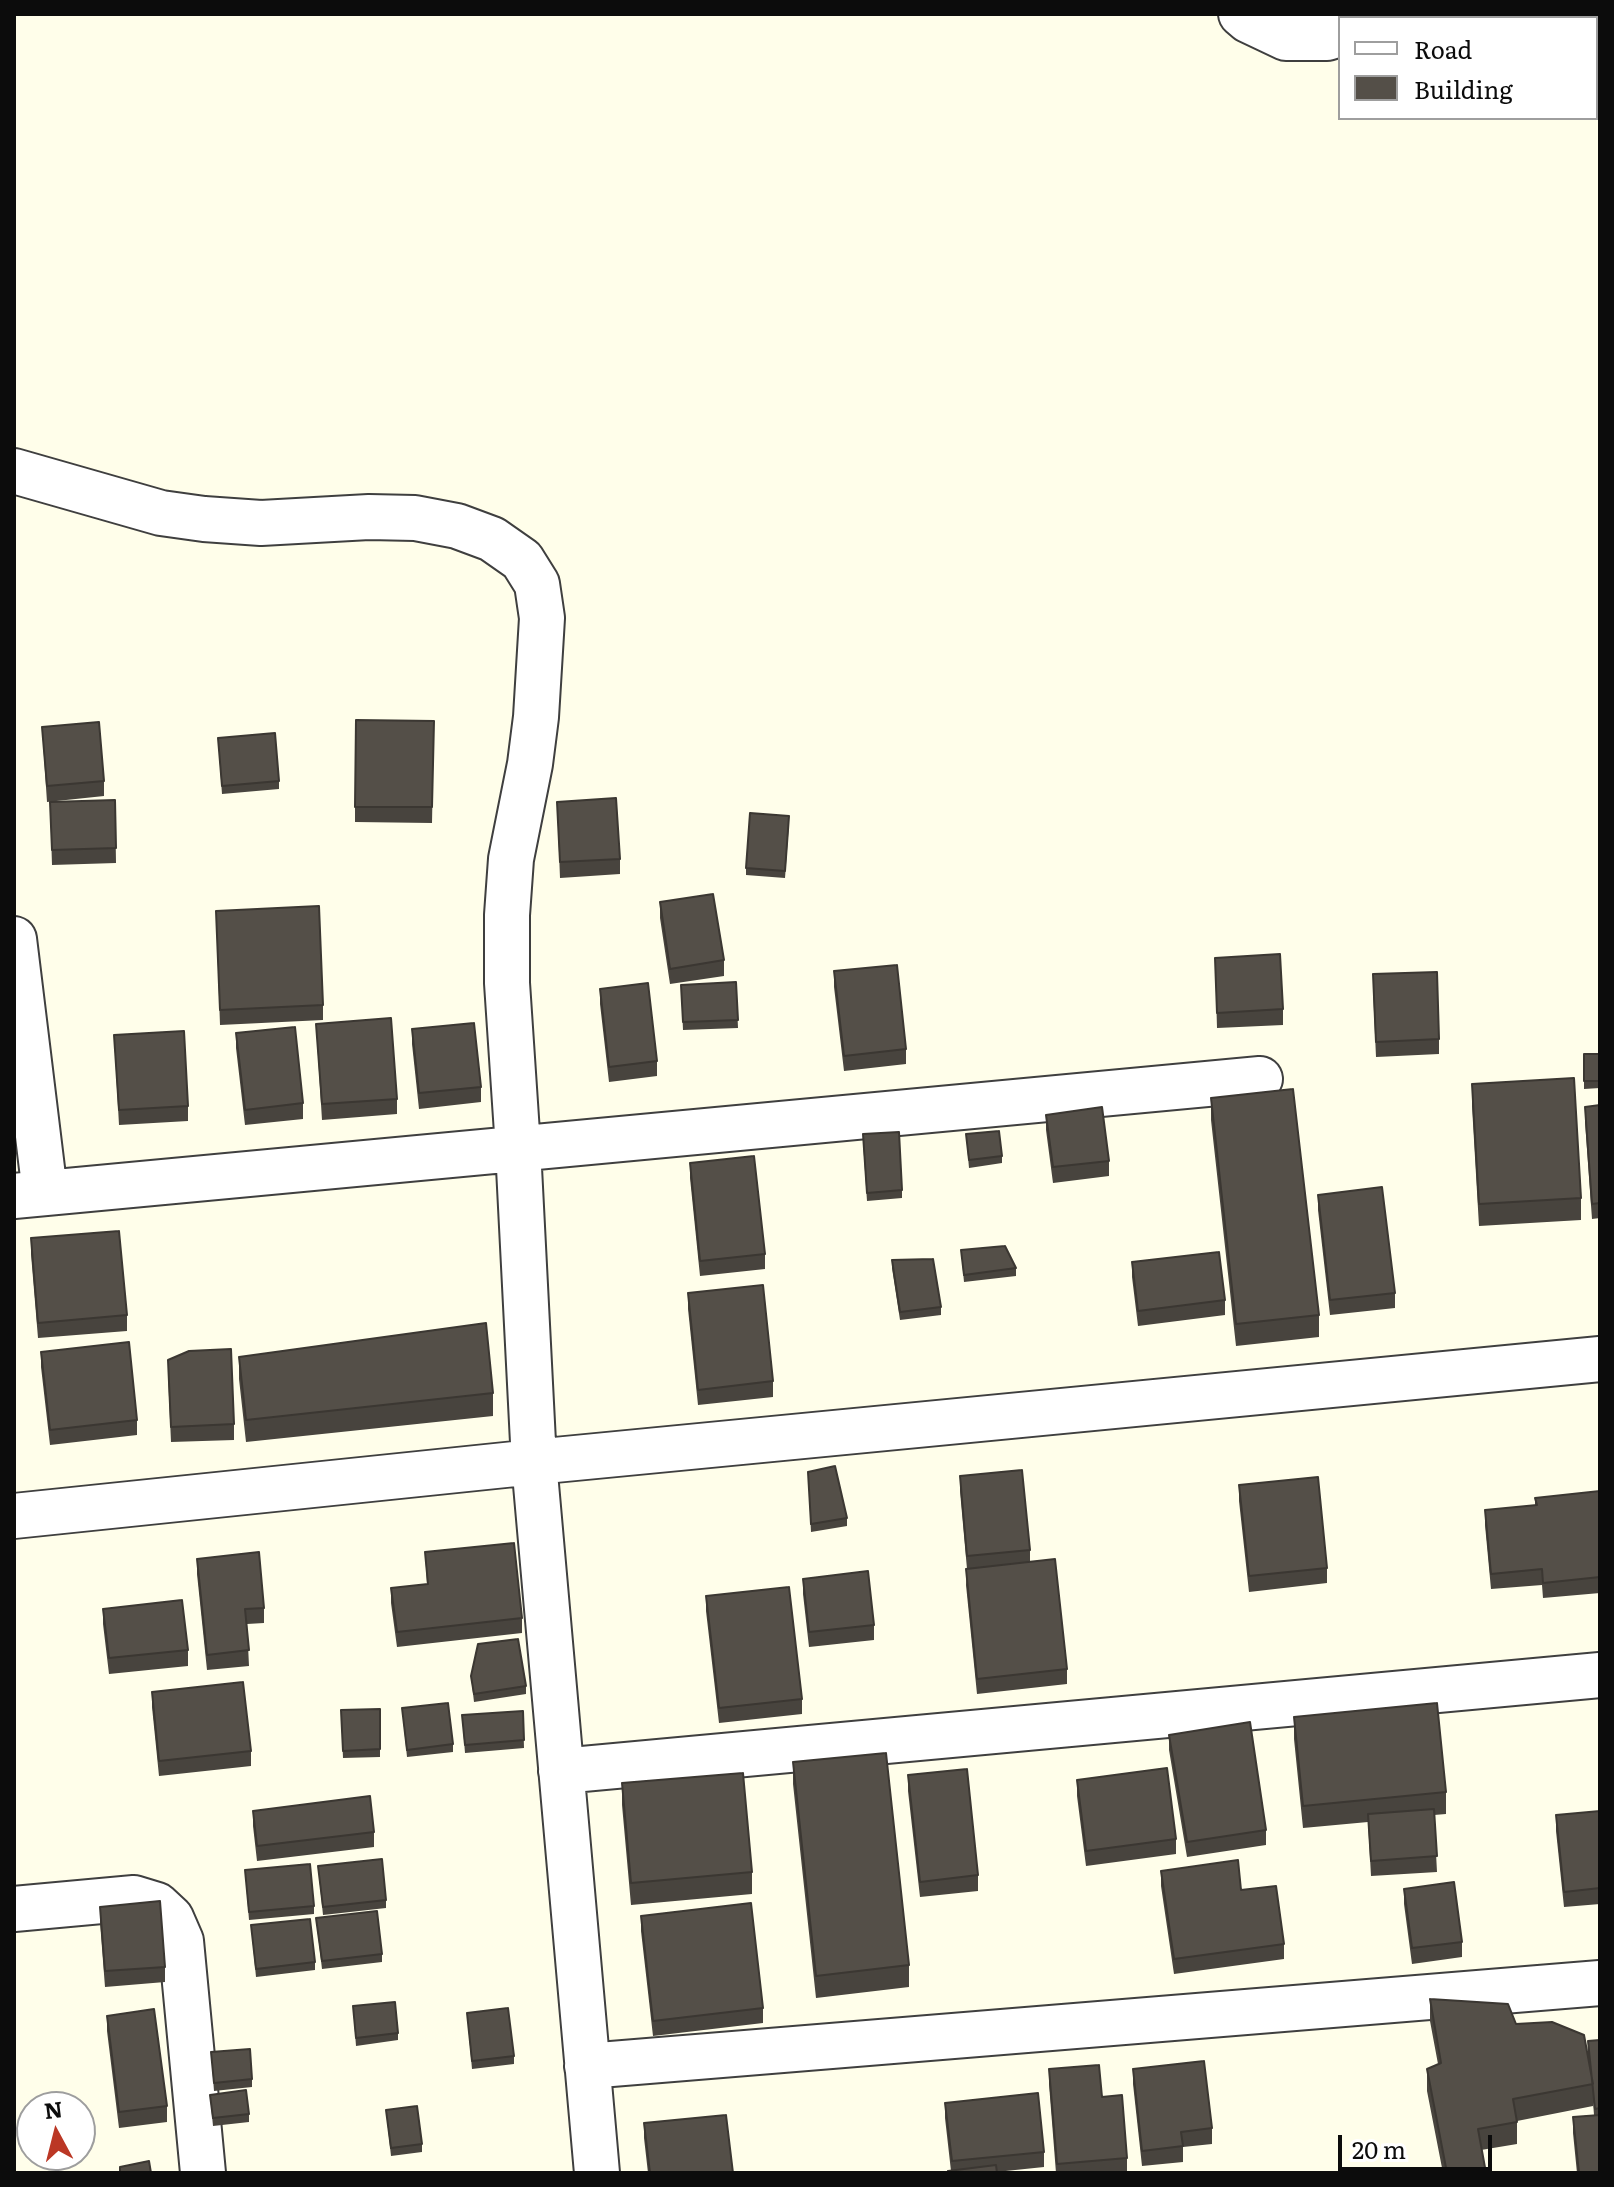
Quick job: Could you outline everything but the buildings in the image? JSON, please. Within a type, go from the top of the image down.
[{"type":"street","points":[[1241,14],[1286,38],[1327,38],[1338,35]]},
{"type":"street","points":[[14,471],[161,513],[204,519],[261,523],[369,517],[415,518],[457,526],[492,539],[522,560],[537,584],[542,618],[536,717],[511,859],[507,983],[534,1462],[597,2173]]},
{"type":"street","points":[[14,939],[30,1194],[1260,1079]]},
{"type":"street","points":[[14,1516],[534,1462],[1600,1359]]},
{"type":"street","points":[[561,1771],[1600,1675]]},
{"type":"street","points":[[14,1909],[134,1898],[157,1905],[171,1918],[181,1941],[203,2173]]},
{"type":"street","points":[[587,2066],[1600,1983]]}]
